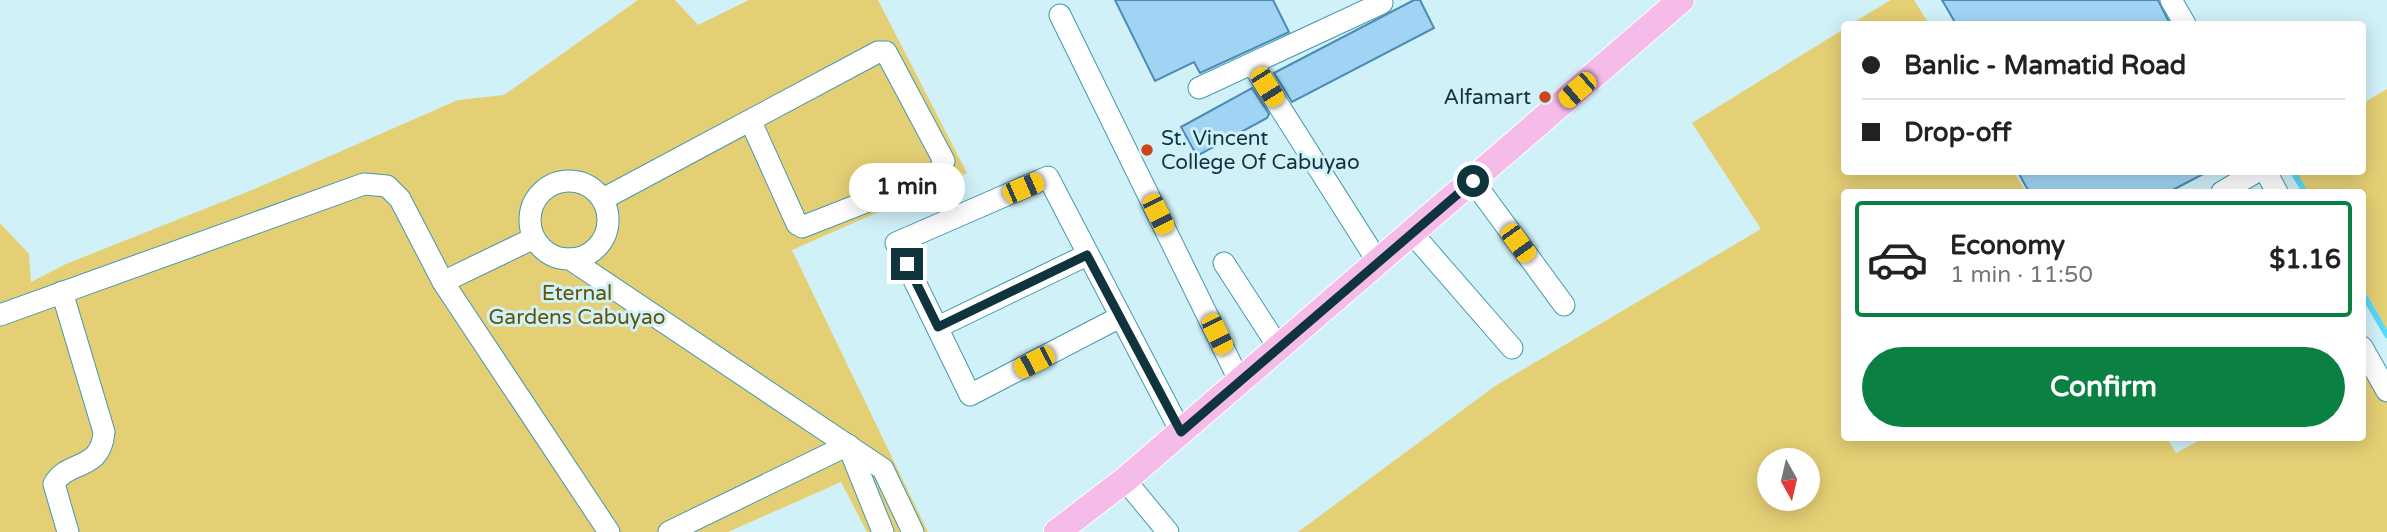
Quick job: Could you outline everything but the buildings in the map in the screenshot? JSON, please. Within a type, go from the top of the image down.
[{"type":"main road","points":[[1057,532],[1125,480],[1682,0]]},
{"type":"street","points":[[1199,88],[1382,3],[1381,0]]},
{"type":"street","points":[[2171,0],[2183,21]]},
{"type":"street","points":[[1060,15],[1240,382]]},
{"type":"street","points":[[603,199],[751,122],[870,54],[886,52],[944,161],[937,174],[802,227],[797,224],[751,122]]},
{"type":"street","points":[[1253,65],[1378,262]]},
{"type":"street","points":[[2227,189],[2251,175]]},
{"type":"street","points":[[1120,317],[970,395],[896,243],[1048,177],[1181,432]]},
{"type":"street","points":[[1473,181],[1564,305]]},
{"type":"street","points":[[570,260],[590,254],[604,239],[609,219],[603,199],[580,183],[553,185],[533,206],[531,228],[534,238],[549,254],[570,260],[883,468],[913,532]]},
{"type":"street","points":[[0,315],[364,184],[387,186],[400,200],[443,282],[608,532]]},
{"type":"street","points":[[1412,233],[1513,348]]},
{"type":"street","points":[[443,282],[534,238]]},
{"type":"street","points":[[938,327],[1087,255]]},
{"type":"street","points":[[1224,263],[1279,348]]},
{"type":"street","points":[[62,292],[104,432],[103,448],[89,462],[59,476],[54,484],[68,532]]},
{"type":"street","points":[[2366,354],[2387,391]]},
{"type":"street","points":[[669,532],[848,445]]},
{"type":"street","points":[[848,445],[883,532]]},
{"type":"street","points":[[1125,480],[1167,532]]},
{"type":"green space","name":"Eternal Gardens Cabuyao","points":[[638,0],[675,0],[698,25],[749,0],[878,0],[967,173],[792,250],[928,532],[867,532],[841,482],[728,532],[0,532],[0,223],[29,254],[31,282],[66,264],[252,190],[458,100],[504,95]]},
{"type":"green space","points":[[1891,0],[1914,0],[1927,21],[1856,21]]},
{"type":"green space","points":[[1841,31],[1841,175],[2016,175],[2024,189],[1841,189],[1841,441],[2169,441],[2176,453],[2198,441],[2366,441],[2366,354],[2387,390],[2387,532],[1298,532],[1495,386],[1761,229],[1692,123]]},
{"type":"green space","points":[[2387,89],[2387,329],[2366,292],[2366,189],[2305,189],[2297,175],[2366,175],[2366,101]]},
{"type":"waterway","points":[[2295,175],[2303,189]]},
{"type":"waterway","points":[[2366,299],[2387,335]]},
{"type":"place","name":"Alfamart","points":[[1545,97]]},
{"type":"place","name":"St. Vincent College Of Cabuyao","points":[[1147,150]]},
{"type":"route","points":[[907,264],[938,327],[1087,255],[1181,432],[1473,181]]}]
